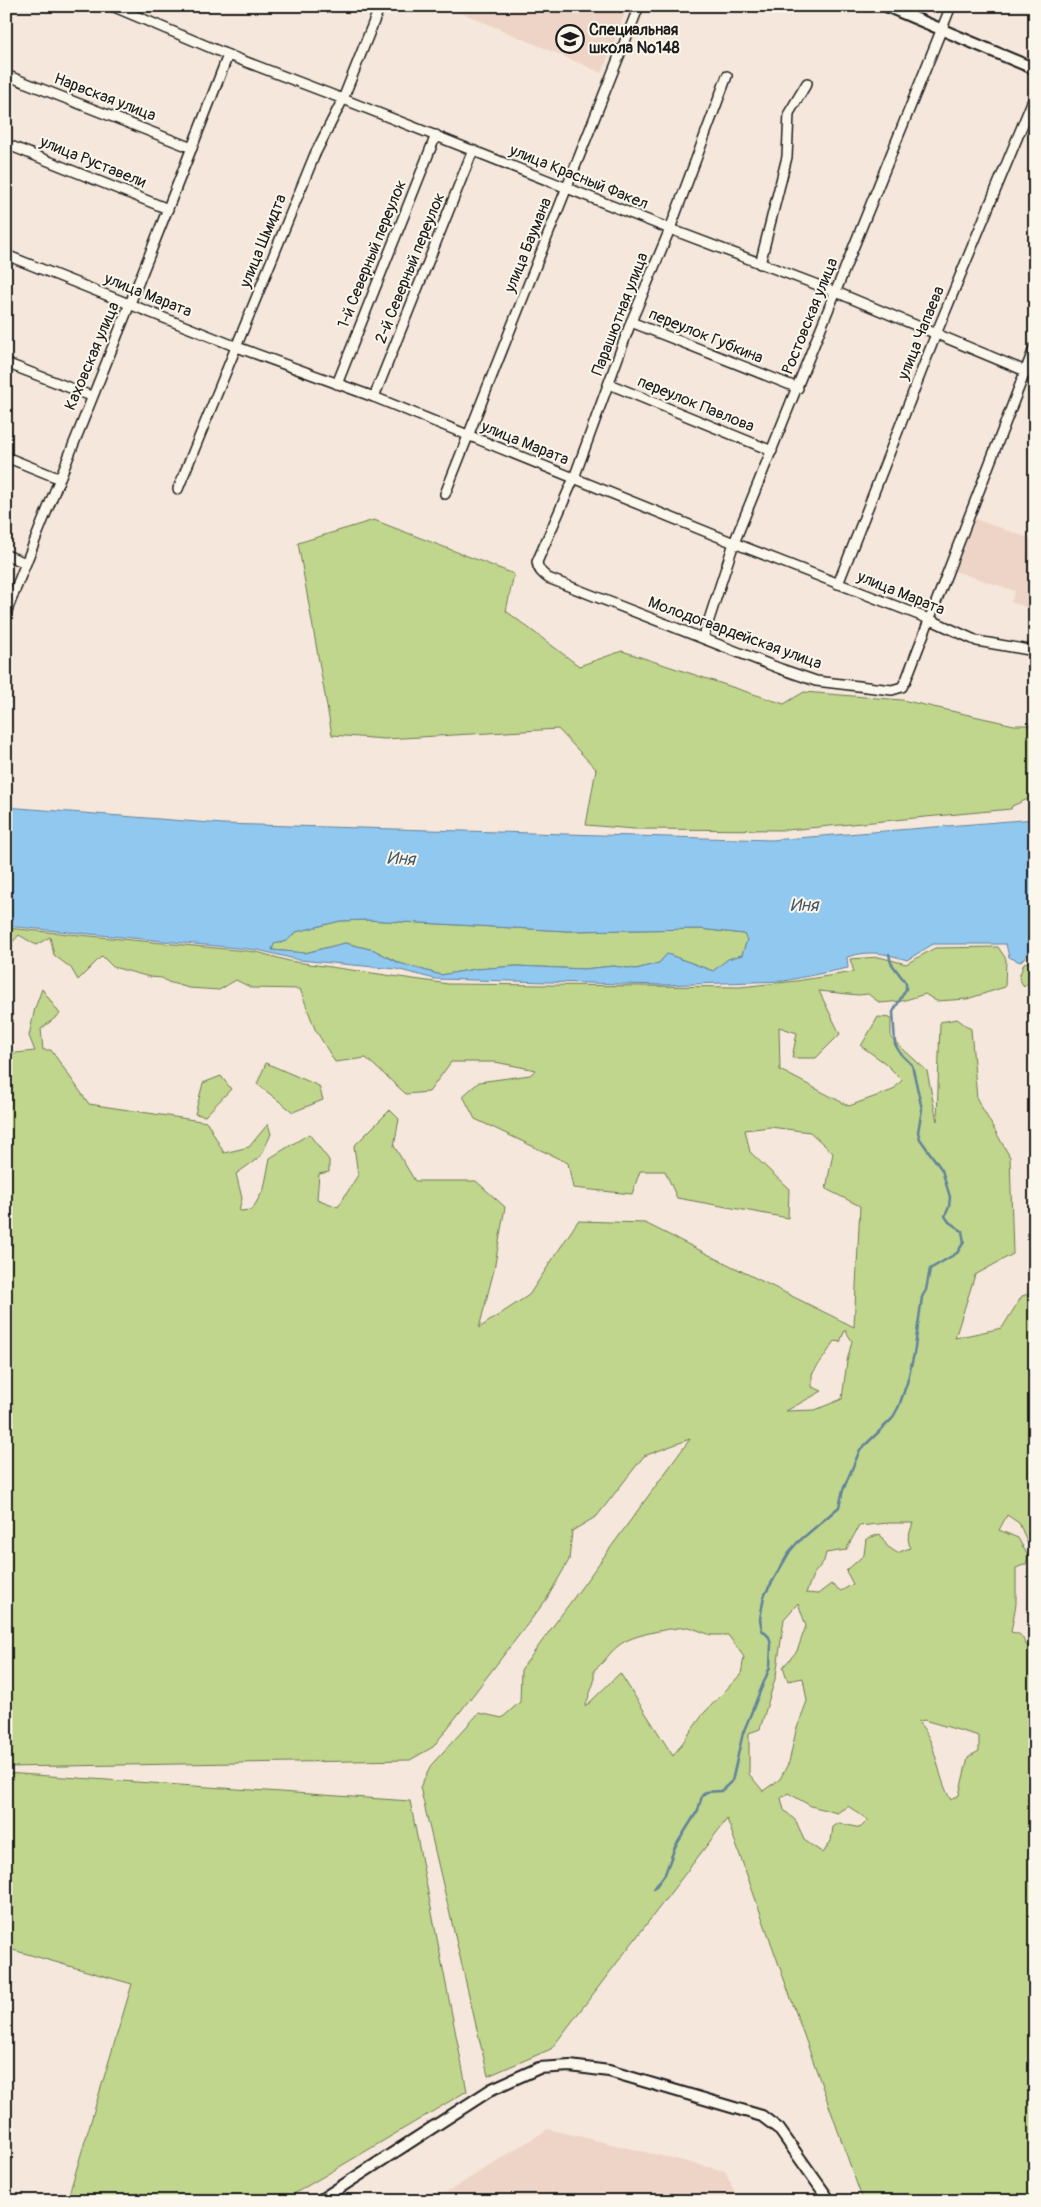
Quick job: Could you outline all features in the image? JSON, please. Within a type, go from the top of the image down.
[{"type":"street","name":"улица Красный Факел","points":[[112,6],[228,55],[473,150],[670,230],[836,292],[1035,375]]},
{"type":"street","name":"улица Шмидта","points":[[178,489],[315,154],[343,99],[380,6]]},
{"type":"street","name":"улица Баумана","points":[[445,494],[639,6]]},
{"type":"street","points":[[886,6],[1035,69]]},
{"type":"street","name":"Ростовская улица","points":[[703,638],[734,543],[951,6]]},
{"type":"street","name":"Каховская улица","points":[[6,613],[58,478],[130,304],[228,55]]},
{"type":"street","name":"Нарвская улица","points":[[6,74],[192,148]]},
{"type":"street","name":"Парашютная улица","points":[[537,562],[574,478],[631,322],[670,230],[726,76]]},
{"type":"street","points":[[760,264],[787,157],[789,113],[807,83]]},
{"type":"street","name":"улица Чапаева","points":[[838,584],[936,334],[1035,95]]},
{"type":"street","name":"1-й Северный переулок","points":[[337,384],[436,136]]},
{"type":"street","name":"улица Руставели","points":[[6,144],[168,209]]},
{"type":"street","name":"2-й Северный переулок","points":[[374,398],[473,150]]},
{"type":"street","name":"улица Марата","points":[[6,255],[237,347],[374,398],[734,543],[930,619],[977,641],[1035,651]]},
{"type":"street","name":"переулок Губкина","points":[[631,322],[798,388]]},
{"type":"street","name":"Молодогвардейская улица","points":[[537,562],[538,569],[548,578],[816,681],[892,690],[902,687],[1035,346]]},
{"type":"street","points":[[6,363],[91,396]]},
{"type":"street","name":"переулок Павлова","points":[[609,384],[772,451]]},
{"type":"street","points":[[6,457],[58,478]]},
{"type":"street","points":[[6,556],[26,563]]},
{"type":"street","points":[[319,2201],[492,2089],[539,2068],[570,2066],[609,2071],[762,2116],[779,2130],[830,2201]]},
{"type":"shaded area","name":"Специальная школа №148","points":[[446,6],[628,6],[602,73]]},
{"type":"shaded area","points":[[975,519],[1035,540],[1035,610],[1011,602],[1015,591],[955,571]]},
{"type":"shaded area","points":[[548,2129],[725,2171],[739,2201],[433,2201]]},
{"type":"green space","points":[[374,520],[514,574],[506,611],[579,666],[622,651],[784,704],[804,692],[902,700],[1014,725],[1034,725],[1035,714],[1035,796],[1012,806],[1011,809],[787,830],[634,829],[586,825],[596,769],[558,729],[385,739],[332,735],[298,543]]},
{"type":"green space","points":[[366,920],[567,931],[700,929],[744,934],[747,940],[742,955],[728,959],[713,971],[667,954],[659,963],[636,969],[613,966],[584,969],[516,966],[475,969],[441,975],[399,963],[374,950],[345,943],[305,953],[272,950],[273,944],[287,941],[296,932],[340,921]]},
{"type":"green space","points":[[6,928],[257,952],[289,961],[448,984],[740,987],[854,972],[850,959],[879,957],[906,964],[935,948],[998,947],[1006,959],[1005,987],[967,999],[936,1001],[925,994],[902,1001],[880,1003],[868,994],[858,995],[819,991],[840,1034],[816,1058],[792,1058],[797,1033],[779,1027],[780,1070],[849,1106],[893,1090],[902,1080],[885,1063],[861,1046],[878,1017],[891,1018],[891,1038],[927,1071],[937,1121],[940,1022],[957,1019],[971,1029],[977,1099],[1010,1157],[1013,1254],[975,1275],[955,1338],[1002,1328],[1022,1296],[1035,1292],[1035,1542],[1030,1548],[1019,1523],[1007,1515],[999,1530],[1018,1538],[1028,1556],[1026,1564],[1016,1568],[1016,1604],[1011,1632],[1020,1635],[1025,1644],[1035,1649],[1035,1748],[1029,1746],[1027,1748],[1035,1757],[1035,2201],[863,2201],[727,1819],[551,2049],[488,2076],[420,1787],[432,1764],[479,1713],[502,1718],[520,1702],[521,1670],[690,1439],[644,1456],[597,1516],[572,1531],[569,1560],[546,1600],[433,1747],[410,1760],[6,1767],[6,1054],[35,1051],[29,1036],[35,1008],[42,989],[60,1014],[41,1029],[43,1050],[51,1050],[89,1104],[207,1122],[224,1153],[249,1147],[268,1124],[271,1134],[261,1156],[236,1174],[242,1198],[239,1211],[252,1210],[264,1189],[270,1158],[309,1134],[329,1160],[329,1172],[319,1174],[317,1199],[338,1207],[358,1175],[354,1146],[390,1110],[399,1119],[394,1146],[415,1181],[476,1181],[505,1207],[494,1270],[479,1328],[529,1295],[578,1221],[645,1223],[854,1327],[860,1206],[826,1189],[833,1153],[810,1132],[770,1127],[745,1130],[750,1152],[789,1189],[788,1218],[677,1198],[665,1171],[640,1171],[632,1194],[573,1188],[568,1163],[475,1119],[463,1096],[479,1082],[530,1075],[536,1070],[495,1062],[451,1062],[429,1092],[406,1094],[366,1058],[335,1062],[315,1029],[300,989],[252,988],[236,980],[219,990],[189,988],[168,982],[162,978],[150,977],[113,967],[102,956],[78,980],[71,968],[54,955],[50,937],[36,945],[19,935],[10,945],[6,945]],"holes":[[[845,1330],[852,1341],[847,1361],[842,1399],[815,1410],[786,1411],[822,1391],[812,1387],[812,1374],[835,1341],[840,1342]],[[913,1523],[908,1538],[910,1548],[897,1553],[887,1546],[880,1534],[866,1539],[864,1555],[846,1571],[853,1584],[841,1591],[831,1584],[818,1594],[806,1593],[813,1575],[824,1561],[826,1553],[846,1550],[859,1526]],[[798,1603],[806,1626],[797,1651],[783,1667],[788,1681],[803,1678],[807,1701],[796,1731],[789,1762],[780,1779],[763,1791],[749,1774],[749,1733],[760,1729],[776,1676],[784,1619]],[[689,1627],[711,1635],[728,1635],[744,1657],[741,1674],[704,1713],[673,1756],[620,1673],[585,1707],[594,1682],[594,1670],[615,1649],[632,1638]],[[924,1720],[979,1736],[979,1751],[968,1757],[959,1795],[951,1800],[946,1791],[925,1730],[918,1722]],[[788,1793],[811,1806],[837,1813],[848,1806],[868,1820],[860,1828],[839,1823],[833,1827],[831,1841],[823,1853],[804,1840],[796,1821],[784,1810],[781,1798]]]},
{"type":"green space","points":[[1035,960],[1035,976],[1024,987],[1019,978],[1024,963]]},
{"type":"green space","points":[[266,1063],[319,1086],[323,1100],[293,1112],[257,1084]]},
{"type":"green space","points":[[221,1076],[231,1089],[205,1116],[195,1114],[203,1083]]},
{"type":"green space","points":[[6,1773],[410,1801],[467,2091],[282,2201],[67,2201],[132,1984],[6,1948]]},
{"type":"water","name":"Иня","points":[[6,807],[223,824],[772,840],[1035,819],[1035,949],[1020,962],[1009,957],[1006,944],[933,944],[907,960],[877,953],[855,955],[847,957],[848,968],[784,981],[662,985],[435,979],[396,969],[299,960],[258,950],[6,926]],"holes":[[[366,920],[567,931],[700,929],[744,934],[747,940],[742,955],[728,959],[713,971],[667,954],[659,963],[636,969],[613,966],[584,969],[516,966],[475,969],[441,975],[399,963],[374,950],[345,943],[305,953],[272,950],[274,944],[287,941],[296,932],[340,921]]]},
{"type":"waterway","points":[[654,1889],[665,1874],[675,1847],[698,1810],[702,1796],[706,1792],[721,1791],[732,1781],[743,1733],[770,1667],[771,1644],[769,1637],[762,1630],[760,1619],[764,1596],[790,1551],[839,1507],[843,1490],[860,1450],[892,1419],[907,1383],[914,1354],[922,1297],[926,1290],[930,1269],[957,1253],[964,1242],[962,1231],[949,1222],[945,1216],[949,1207],[950,1197],[942,1170],[920,1139],[918,1132],[922,1109],[912,1065],[900,1053],[895,1044],[893,1012],[906,989],[906,983],[891,963],[889,954]]},
{"type":"place","name":"Специальная школа №148","points":[[570,39]]}]
